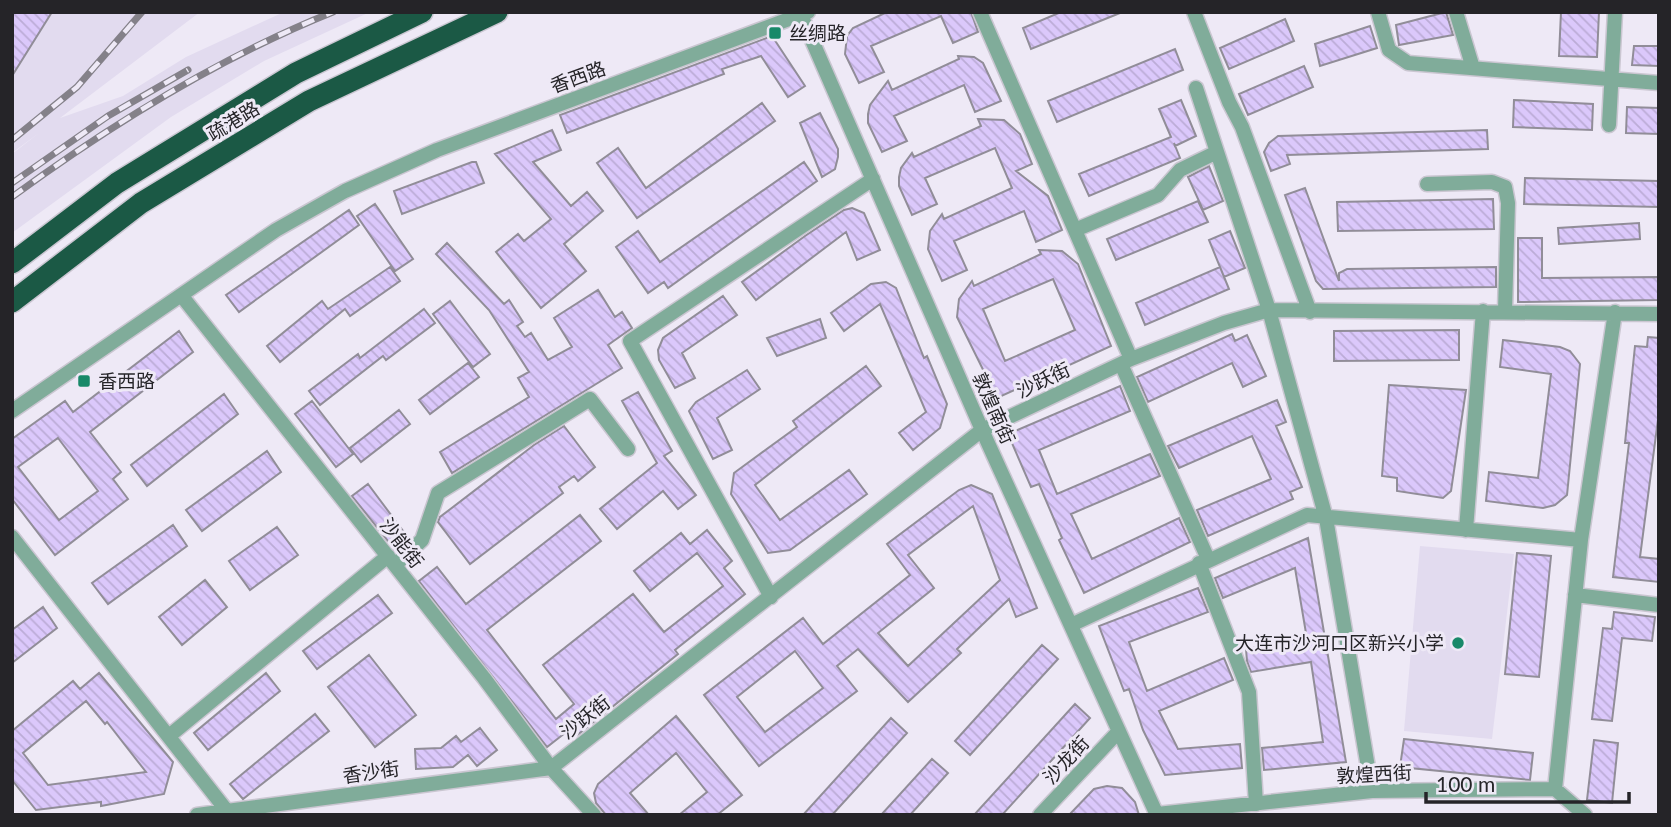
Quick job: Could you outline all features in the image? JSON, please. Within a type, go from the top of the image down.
[{"type":"highway","points":[[12,264],[117,183],[296,73],[422,12]]},
{"type":"highway","name":"疏港路","points":[[12,302],[141,203],[297,109],[497,12]]},
{"type":"street","points":[[980,12],[1075,230],[1204,561],[1249,692],[1256,804]]},
{"type":"street","points":[[1194,12],[1229,103],[1242,127],[1310,312]]},
{"type":"street","points":[[1378,12],[1389,50],[1408,63],[1659,83]]},
{"type":"street","points":[[1456,12],[1472,68]]},
{"type":"street","points":[[1609,125],[1615,12]]},
{"type":"street","name":"敦煌南街","points":[[805,14],[982,430],[1157,814]]},
{"type":"street","name":"香西路","points":[[12,411],[275,230],[345,191],[438,150],[805,14]]},
{"type":"street","points":[[1196,88],[1215,153],[1269,310],[1326,518],[1372,791]]},
{"type":"street","points":[[1075,230],[1158,195],[1180,170],[1215,153]]},
{"type":"street","points":[[771,597],[630,341],[873,178]]},
{"type":"street","points":[[1427,184],[1492,182],[1505,187],[1508,203],[1505,311]]},
{"type":"street","name":"沙能街","points":[[181,295],[551,768],[594,815]]},
{"type":"street","name":"沙跃街","points":[[551,768],[982,430],[1126,362],[1224,323],[1269,310],[1659,314]]},
{"type":"street","points":[[1466,530],[1483,312]]},
{"type":"street","points":[[1565,815],[1561,793],[1575,595],[1615,312]]},
{"type":"street","points":[[169,737],[391,561],[422,540],[438,493],[590,399],[628,449]]},
{"type":"street","points":[[1071,625],[1307,515],[1581,540]]},
{"type":"street","points":[[12,537],[227,811]]},
{"type":"street","points":[[1575,595],[1659,605]]},
{"type":"street","name":"沙龙街","points":[[1040,815],[1119,731]]},
{"type":"street","name":"香沙街","points":[[197,815],[551,768]]},
{"type":"street","name":"敦煌西街","points":[[1157,814],[1372,791],[1561,793]]},
{"type":"street","points":[[1561,793],[1585,815]]},
{"type":"shaded area","points":[[12,12],[200,12],[60,118],[123,96],[186,57],[284,12],[370,12],[264,61],[171,117],[12,233],[12,154],[39,133],[12,153]]},
{"type":"shaded area","name":"大连市沙河口区新兴小学","points":[[1420,546],[1514,554],[1492,739],[1404,731]]},
{"type":"building","points":[[12,12],[52,12],[12,76]]},
{"type":"building","points":[[887,12],[971,12],[978,32],[953,43],[941,16],[871,46],[884,72],[859,83],[845,54],[847,36],[853,28]]},
{"type":"building","points":[[1061,12],[1120,13],[1031,49],[1023,28]]},
{"type":"building","points":[[1446,12],[1453,35],[1399,45],[1396,25]]},
{"type":"building","points":[[1561,12],[1599,12],[1597,57],[1559,56]]},
{"type":"building","points":[[1285,19],[1294,41],[1229,69],[1220,48]]},
{"type":"building","points":[[1370,26],[1377,48],[1320,66],[1315,44]]},
{"type":"building","points":[[772,36],[805,86],[788,97],[761,56],[722,69],[724,74],[567,133],[560,115]]},
{"type":"building","points":[[1634,46],[1659,46],[1659,66],[1632,65]]},
{"type":"building","points":[[1175,49],[1183,70],[1057,122],[1048,101]]},
{"type":"building","points":[[958,56],[974,57],[983,63],[1001,101],[975,112],[964,85],[894,116],[907,141],[882,152],[868,123],[868,114],[870,105],[888,81],[892,90],[959,59]]},
{"type":"building","points":[[1304,66],[1313,87],[1248,115],[1239,94]]},
{"type":"building","points":[[1181,100],[1196,136],[1175,146],[1180,158],[1089,196],[1079,174],[1171,137],[1159,109]]},
{"type":"building","points":[[1514,100],[1593,104],[1592,130],[1513,127]]},
{"type":"building","points":[[762,103],[775,121],[637,218],[597,163],[618,148],[646,188]]},
{"type":"building","points":[[1627,107],[1659,108],[1659,134],[1626,133]]},
{"type":"building","points":[[820,113],[838,149],[835,169],[822,177],[800,123]]},
{"type":"building","points":[[978,119],[1004,120],[1020,134],[1032,164],[1016,171],[1048,196],[1062,230],[1036,242],[1024,211],[954,241],[967,270],[942,281],[928,249],[930,231],[942,214],[944,219],[1012,188],[995,148],[925,178],[937,204],[912,215],[899,186],[901,168],[912,153],[914,157],[981,126]]},
{"type":"building","points":[[552,130],[561,150],[533,162],[571,206],[587,192],[603,211],[564,244],[586,271],[541,308],[496,252],[518,234],[524,241],[551,219],[495,154]]},
{"type":"building","points":[[1487,130],[1488,149],[1287,155],[1290,164],[1271,171],[1264,152],[1269,143],[1278,136]]},
{"type":"building","points":[[476,162],[484,183],[402,214],[394,191]]},
{"type":"building","points":[[804,162],[817,181],[668,288],[664,282],[648,293],[616,247],[638,231],[660,262]]},
{"type":"building","points":[[1209,166],[1223,201],[1203,210],[1188,177]]},
{"type":"building","points":[[1525,178],[1659,181],[1659,207],[1524,204]]},
{"type":"building","points":[[1305,188],[1339,281],[1339,273],[1347,269],[1496,267],[1496,287],[1323,289],[1316,281],[1285,195]]},
{"type":"building","points":[[1493,199],[1494,229],[1338,231],[1337,202]]},
{"type":"building","points":[[1198,201],[1208,222],[1116,260],[1107,239]]},
{"type":"building","points":[[375,204],[413,259],[395,271],[357,216]]},
{"type":"building","points":[[852,208],[864,213],[880,250],[857,260],[846,232],[756,300],[742,282],[805,236],[844,210]]},
{"type":"building","points":[[349,210],[359,225],[239,312],[226,295]]},
{"type":"building","points":[[1639,223],[1640,239],[1559,244],[1558,228]]},
{"type":"building","points":[[1230,231],[1245,268],[1224,277],[1209,240]]},
{"type":"building","points":[[1518,238],[1542,238],[1542,278],[1659,277],[1659,300],[1518,302]]},
{"type":"building","points":[[447,243],[504,304],[509,300],[523,322],[517,326],[525,337],[531,333],[548,360],[572,347],[554,318],[598,290],[615,317],[622,312],[632,328],[608,345],[622,368],[452,473],[440,452],[529,397],[518,378],[529,372],[489,310],[436,254]]},
{"type":"building","points":[[1039,250],[1062,251],[1078,264],[1111,346],[997,398],[957,317],[959,299],[972,281],[974,286],[1041,254]],"holes":[[[1053,279],[1075,330],[1005,361],[983,309]]]},
{"type":"building","points":[[390,267],[400,281],[350,316],[345,309],[280,362],[267,346],[322,301],[328,309]]},
{"type":"building","points":[[1220,267],[1229,289],[1145,325],[1136,303]]},
{"type":"building","points":[[886,282],[896,288],[924,358],[927,356],[947,404],[940,428],[913,450],[899,433],[926,412],[880,304],[844,331],[831,313],[871,284]]},
{"type":"building","points":[[723,296],[737,315],[682,353],[695,378],[675,388],[659,360],[658,350],[663,338]]},
{"type":"building","points":[[450,301],[490,354],[473,367],[433,314]]},
{"type":"building","points":[[424,309],[435,323],[386,360],[383,356],[320,405],[309,391],[358,354],[360,358]]},
{"type":"building","points":[[820,319],[826,338],[777,356],[767,338]]},
{"type":"building","points":[[1459,330],[1459,360],[1334,361],[1334,331]]},
{"type":"building","points":[[179,331],[193,352],[90,432],[121,472],[113,479],[128,499],[55,555],[12,499],[12,439],[65,401],[73,412]],"holes":[[[58,438],[98,491],[59,520],[18,467]]]},
{"type":"building","points":[[1232,334],[1235,341],[1247,335],[1266,376],[1243,387],[1232,363],[1148,402],[1137,377]]},
{"type":"building","points":[[1648,337],[1659,338],[1659,412],[1640,557],[1659,559],[1659,582],[1613,577],[1629,443],[1625,443],[1635,346],[1647,347]]},
{"type":"building","points":[[1503,340],[1560,347],[1570,351],[1580,364],[1567,495],[1555,505],[1543,508],[1486,501],[1489,472],[1538,478],[1551,374],[1500,367]]},
{"type":"building","points":[[468,363],[479,377],[430,414],[419,400]]},
{"type":"building","points":[[866,366],[881,386],[755,485],[780,520],[849,470],[867,494],[790,550],[768,553],[731,494],[734,473],[797,427],[793,421]]},
{"type":"building","points":[[747,370],[760,389],[717,418],[732,450],[713,459],[689,411],[696,402]]},
{"type":"building","points":[[1389,385],[1466,390],[1451,491],[1443,498],[1397,491],[1397,478],[1382,476]]},
{"type":"building","points":[[1120,386],[1130,411],[1039,450],[1057,494],[1150,454],[1160,476],[1071,514],[1092,559],[1179,518],[1190,542],[1084,593],[1059,540],[1062,538],[1039,484],[1031,487],[1008,434]]},
{"type":"building","points":[[638,392],[672,451],[664,456],[696,495],[678,509],[663,491],[617,529],[600,509],[657,463],[622,401]]},
{"type":"building","points":[[224,394],[238,414],[147,486],[131,465]]},
{"type":"building","points":[[1277,400],[1286,422],[1276,426],[1302,487],[1290,492],[1293,499],[1208,536],[1197,510],[1271,479],[1252,436],[1179,468],[1168,446]]},
{"type":"building","points":[[312,401],[353,454],[336,467],[295,414]]},
{"type":"building","points":[[399,410],[410,424],[361,462],[350,448]]},
{"type":"building","points":[[564,426],[595,467],[578,481],[574,476],[559,487],[563,493],[470,564],[438,522],[440,517],[534,445]]},
{"type":"building","points":[[267,451],[281,472],[202,531],[186,510]]},
{"type":"building","points":[[368,484],[409,539],[396,551],[352,496]]},
{"type":"building","points":[[971,485],[992,494],[1037,608],[1016,617],[1009,599],[957,649],[961,653],[908,702],[858,649],[837,666],[857,691],[759,766],[704,695],[803,618],[823,644],[910,575],[887,544],[959,490]],"holes":[[[973,506],[1000,580],[908,666],[878,633],[934,588],[908,555]],[[795,651],[823,688],[765,732],[737,697]]]},
{"type":"building","points":[[580,515],[601,541],[487,630],[556,719],[574,704],[543,665],[633,594],[664,632],[723,586],[697,553],[650,591],[634,571],[681,533],[690,544],[707,530],[732,561],[724,568],[745,594],[675,650],[678,654],[571,740],[565,733],[547,747],[419,581],[437,567],[466,604]]},
{"type":"building","points":[[173,525],[187,546],[108,604],[92,583]]},
{"type":"building","points":[[277,527],[298,555],[250,590],[229,561]]},
{"type":"building","points":[[1308,538],[1346,762],[1264,770],[1262,748],[1323,742],[1311,662],[1251,672],[1247,661],[1246,649],[1307,639],[1295,568],[1223,598],[1215,578]]},
{"type":"building","points":[[1517,553],[1551,556],[1539,677],[1505,674]]},
{"type":"building","points":[[205,580],[227,607],[182,645],[159,617]]},
{"type":"building","points":[[1198,588],[1208,612],[1129,642],[1147,691],[1224,658],[1233,680],[1159,711],[1178,749],[1240,744],[1242,768],[1165,775],[1143,730],[1129,689],[1124,691],[1099,626]]},
{"type":"building","points":[[378,595],[392,613],[317,669],[303,651]]},
{"type":"building","points":[[43,607],[57,628],[12,663],[12,630]]},
{"type":"building","points":[[1614,612],[1655,617],[1652,641],[1622,638],[1612,721],[1592,719],[1603,628],[1612,629]]},
{"type":"building","points":[[1042,645],[1058,659],[970,755],[955,741]]},
{"type":"building","points":[[369,655],[416,715],[375,747],[328,687]]},
{"type":"building","points":[[99,673],[173,762],[164,794],[101,806],[101,802],[36,810],[12,780],[12,731],[73,681],[80,689]],"holes":[[[86,701],[105,724],[107,722],[146,772],[48,785],[23,753]]]},
{"type":"building","points":[[266,673],[280,691],[208,750],[194,733]]},
{"type":"building","points":[[1075,704],[1090,718],[1002,815],[974,815]]},
{"type":"building","points":[[315,714],[329,731],[243,799],[230,784]]},
{"type":"building","points":[[676,716],[742,795],[717,815],[679,815],[707,792],[676,753],[630,793],[649,815],[606,815],[596,803],[594,793],[598,784]]},
{"type":"building","points":[[891,718],[907,733],[832,815],[803,815]]},
{"type":"building","points":[[480,728],[497,750],[477,766],[468,755],[453,767],[416,769],[415,749],[441,748],[456,736],[461,742]]},
{"type":"building","points":[[1404,739],[1533,753],[1530,780],[1400,767]]},
{"type":"building","points":[[1594,740],[1618,743],[1612,803],[1587,800]]},
{"type":"building","points":[[932,759],[948,773],[910,815],[881,815]]},
{"type":"building","points":[[1107,786],[1122,788],[1135,802],[1139,815],[1069,815],[1094,789]]},
{"type":"railway","points":[[12,140],[77,87],[142,12]]},
{"type":"railway","points":[[12,197],[167,94],[248,50],[333,12]]},
{"type":"railway","points":[[12,183],[108,116],[188,70]]},
{"type":"place","name":"丝绸路","points":[[775,33]]},
{"type":"place","name":"香西路","points":[[84,381]]},
{"type":"place","name":"大连市沙河口区新兴小学","points":[[1458,643]]}]
